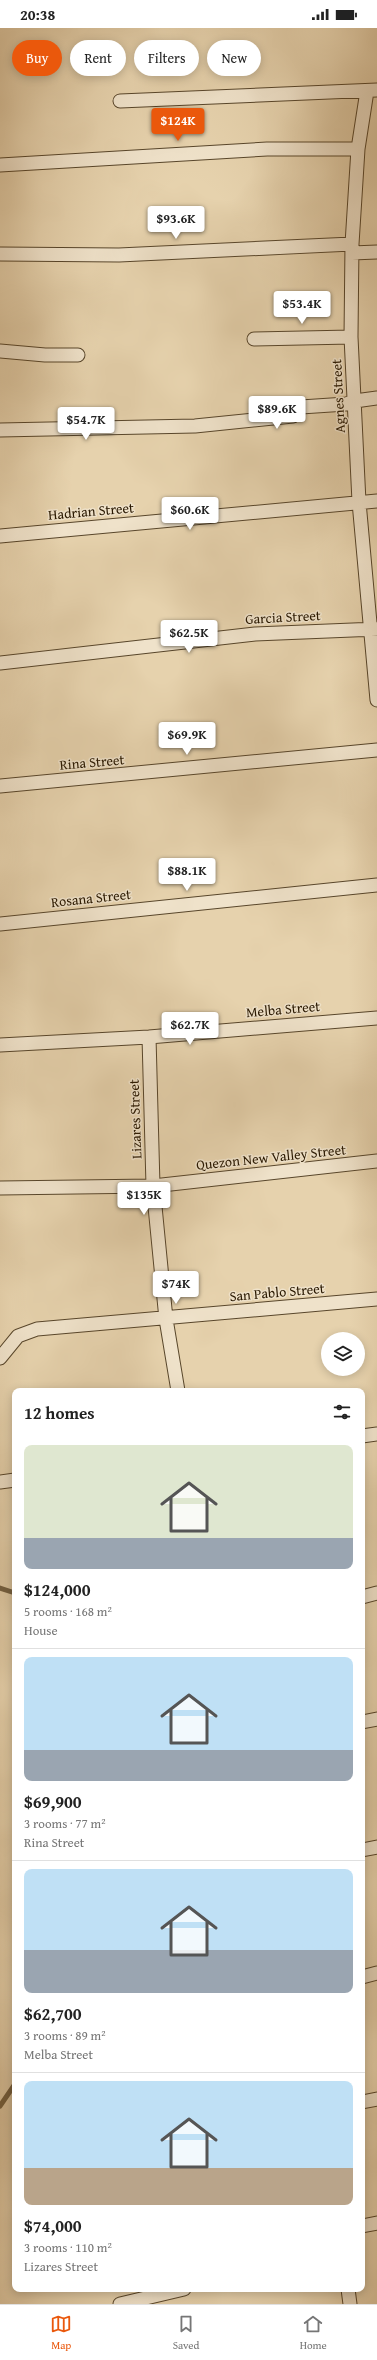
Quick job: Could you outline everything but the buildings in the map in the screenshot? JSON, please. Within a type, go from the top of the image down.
[{"type":"street","points":[[120,101],[372,90]]},
{"type":"street","name":"Agnes Street","points":[[372,90],[358,150],[352,249],[351,337],[359,502],[374,629],[377,700]]},
{"type":"street","points":[[0,165],[267,149],[358,150]]},
{"type":"street","points":[[0,254],[118,255],[352,249],[377,252]]},
{"type":"street","points":[[254,339],[351,337]]},
{"type":"street","points":[[0,351],[45,355],[78,355]]},
{"type":"street","points":[[0,430],[195,426],[293,416],[301,407],[346,404],[355,401],[377,398]]},
{"type":"street","name":"Hadrian Street","points":[[0,536],[377,501]]},
{"type":"street","name":"Garcia Street","points":[[0,663],[255,634],[374,629]]},
{"type":"street","name":"Rina Street","points":[[0,786],[377,750]]},
{"type":"street","name":"Rosana Street","points":[[0,924],[377,885]]},
{"type":"street","name":"Melba Street","points":[[0,1045],[149,1037],[377,1018]]},
{"type":"street","name":"Lizares Street","points":[[149,1037],[153,1186],[166,1319],[178,1388]]},
{"type":"street","name":"Quezon New Valley Street","points":[[0,1188],[153,1186],[377,1161]]},
{"type":"street","name":"San Pablo Street","points":[[0,1358],[18,1336],[37,1329],[166,1319],[377,1299]]},
{"type":"street","points":[[365,1436],[377,1434]]},
{"type":"street","points":[[0,1482],[12,1480]]},
{"type":"street","points":[[365,1596],[377,1593]]},
{"type":"street","points":[[365,1721],[377,1719]]},
{"type":"street","points":[[365,1849],[377,1847]]},
{"type":"street","points":[[365,1976],[377,1973]]},
{"type":"street","points":[[365,2101],[377,2099]]},
{"type":"street","points":[[365,2225],[377,2223]]},
{"type":"street","points":[[120,2304],[171,2292]]},
{"type":"street","points":[[348,2292],[350,2304]]},
{"type":"waterway","points":[[0,1588],[12,1592]]},
{"type":"waterway","points":[[0,2106],[12,2088]]}]
